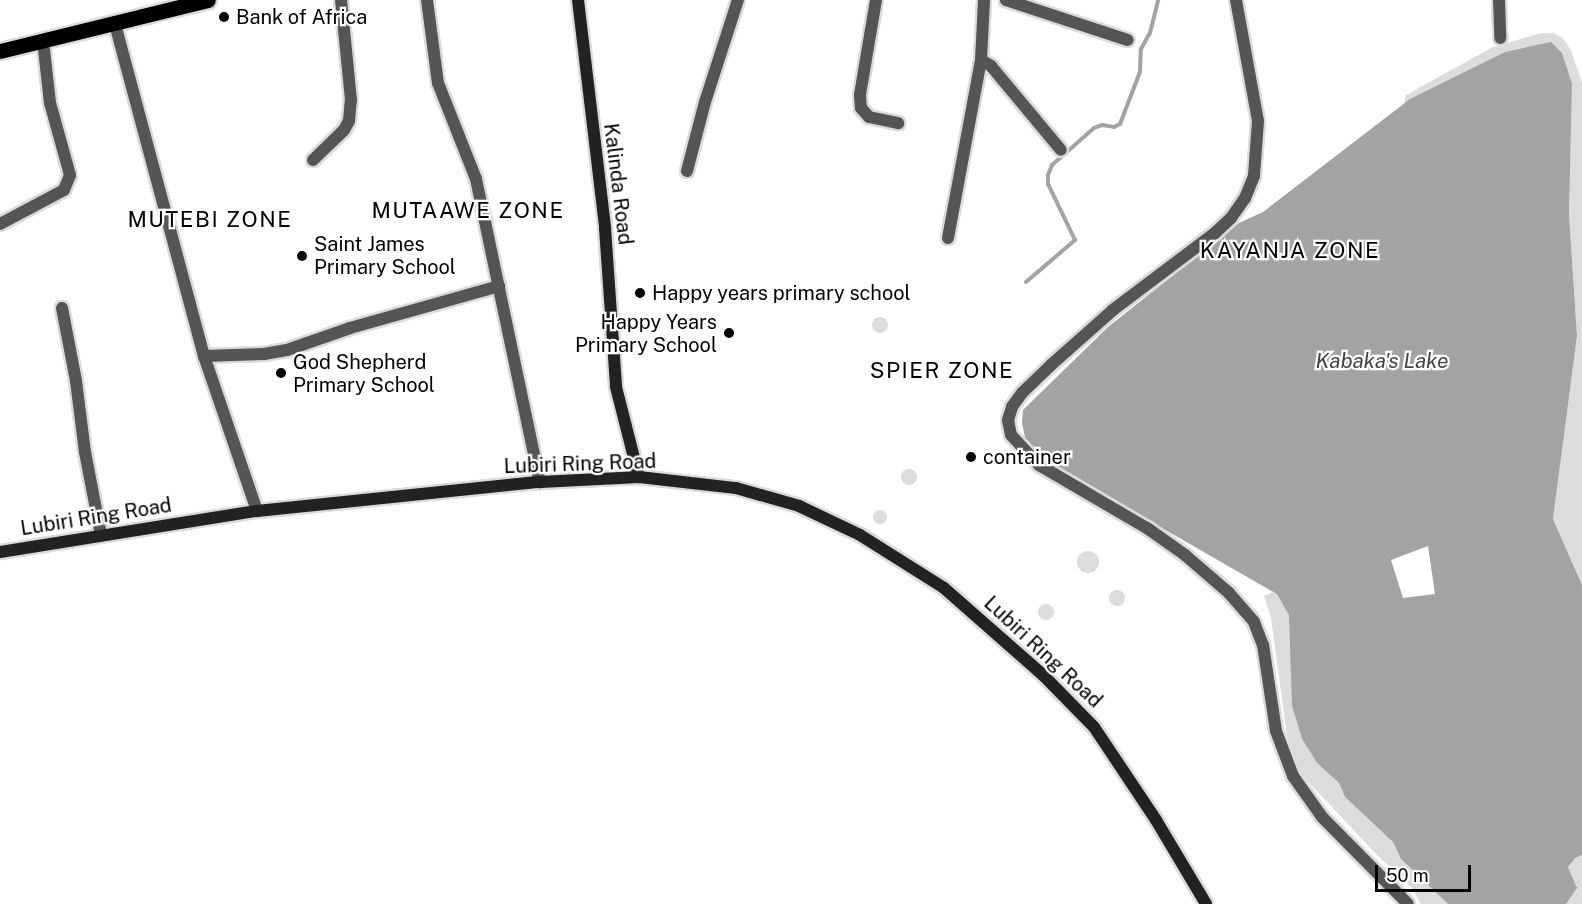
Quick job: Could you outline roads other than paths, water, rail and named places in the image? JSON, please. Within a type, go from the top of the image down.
[{"type":"main road","name":"Kalinda Road","points":[[578,0],[591,129],[605,228],[616,387],[639,477]]},
{"type":"main road","points":[[0,51],[116,24],[198,1]]},
{"type":"main road","name":"Lubiri Ring Road","points":[[0,552],[256,511],[540,482],[639,477],[736,488],[799,506],[860,536],[944,588],[1043,675],[1094,727],[1156,820],[1206,904]]},
{"type":"street","points":[[313,160],[347,126],[349,121],[351,100],[341,0]]},
{"type":"street","points":[[427,0],[438,83],[476,179],[540,482]]},
{"type":"street","points":[[687,171],[705,102],[738,0]]},
{"type":"street","points":[[876,0],[860,95],[861,108],[869,117],[898,123]]},
{"type":"street","points":[[948,238],[981,60],[984,0]]},
{"type":"street","points":[[1006,0],[1128,40]]},
{"type":"street","points":[[1236,0],[1258,121],[1255,166],[1245,198],[1231,218],[1215,233],[1113,310],[1051,365],[1022,393],[1012,407],[1008,420],[1011,435],[1039,465],[1147,528],[1185,555],[1229,593],[1254,622],[1263,645],[1276,731],[1286,765],[1322,817],[1408,904]]},
{"type":"street","points":[[1499,0],[1500,38]]},
{"type":"street","points":[[116,24],[204,356],[256,511]]},
{"type":"street","points":[[0,224],[64,190],[70,175],[50,102],[43,41]]},
{"type":"street","points":[[981,60],[991,66],[1061,150]]},
{"type":"street","points":[[204,356],[264,354],[287,350],[350,328],[498,286]]},
{"type":"street","points":[[62,308],[101,535]]},
{"type":"water","name":"Kabaka's Lake","points":[[1551,42],[1562,53],[1572,84],[1569,214],[1577,336],[1553,519],[1582,585],[1582,855],[1575,858],[1568,867],[1577,888],[1566,904],[1448,904],[1401,859],[1393,842],[1345,797],[1339,783],[1317,763],[1302,739],[1292,706],[1289,615],[1277,594],[1028,451],[1022,423],[1023,410],[1108,327],[1239,223],[1263,212],[1410,99],[1505,52]],"holes":[[[1428,546],[1435,594],[1403,598],[1391,560]]]},
{"type":"waterway","points":[[1026,282],[1075,240],[1048,184],[1048,175],[1052,165],[1094,128],[1102,125],[1114,127],[1120,124],[1140,72],[1141,49],[1150,33],[1158,0]]},
{"type":"place","name":"Bank of Africa","points":[[224,17]]},
{"type":"place","name":"Saint James Primary School","points":[[302,256]]},
{"type":"place","name":"Happy years primary school","points":[[640,293]]},
{"type":"place","name":"Happy Years Primary School","points":[[729,333]]},
{"type":"place","name":"God Shepherd Primary School","points":[[281,373]]},
{"type":"place","name":"container","points":[[971,457]]},
{"type":"district","name":"MUTAAWE ZONE","points":[[468,211]]},
{"type":"district","name":"MUTEBI ZONE","points":[[210,220]]},
{"type":"district","name":"KAYANJA ZONE","points":[[1290,251]]},
{"type":"district","name":"SPIER ZONE","points":[[942,371]]}]
